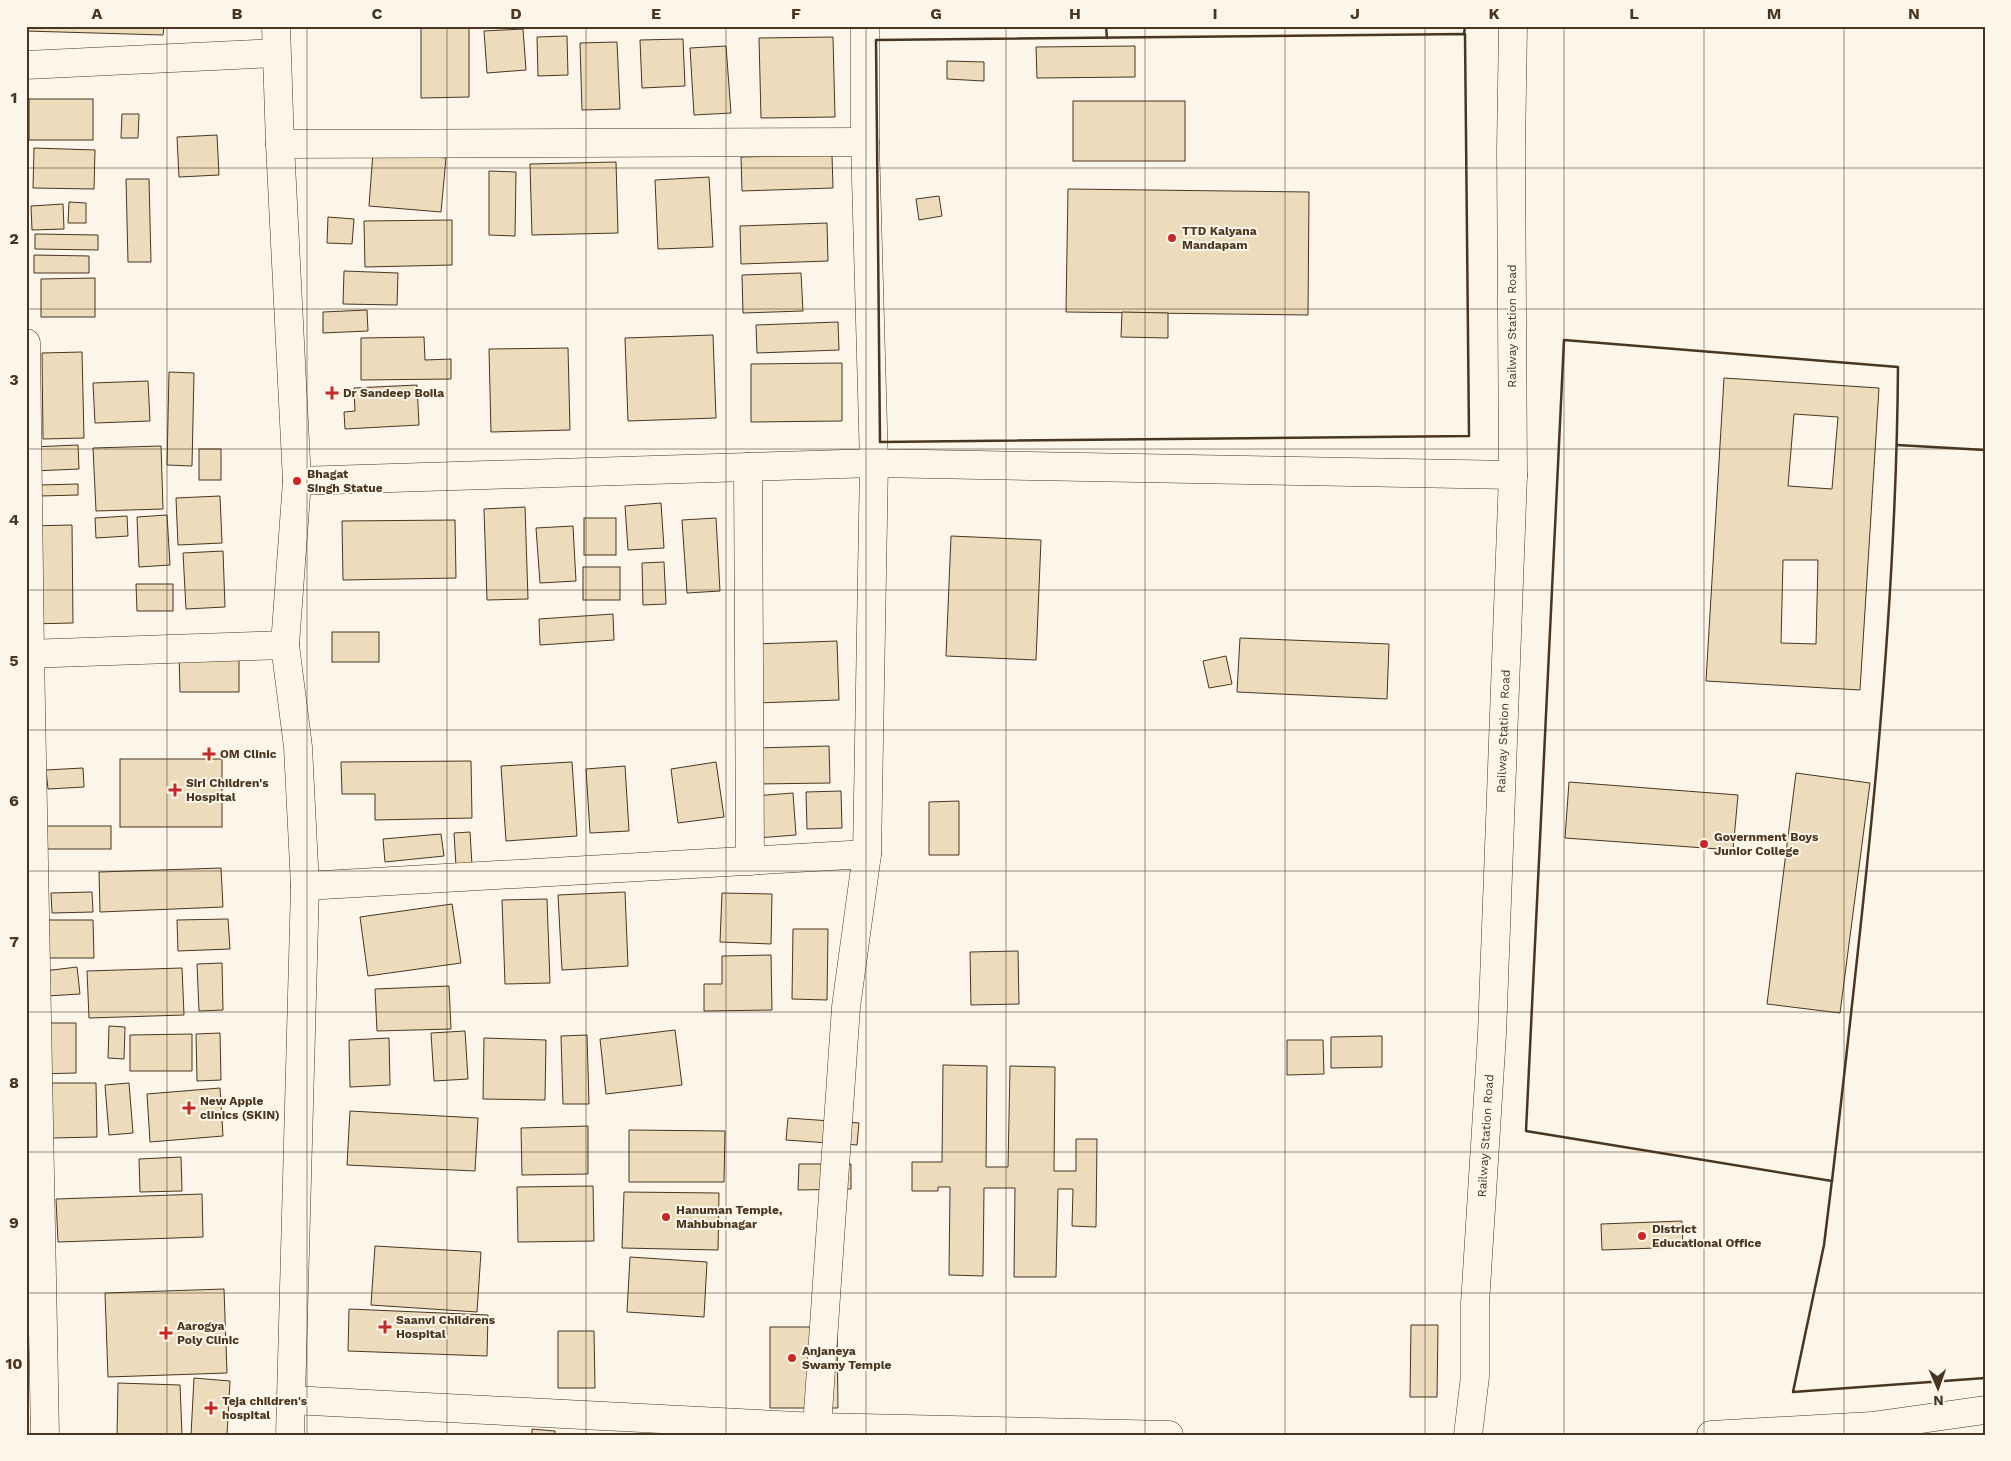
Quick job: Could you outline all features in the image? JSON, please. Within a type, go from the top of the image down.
[{"type":"street","points":[[276,26],[297,481],[284,645],[298,747],[305,886],[290,1435]]},
{"type":"street","points":[[817,1426],[846,1007],[867,854],[874,463],[864,142],[865,26]]},
{"type":"street","name":"Railway Station Road","points":[[1468,1435],[1475,1376],[1474,1304],[1492,1034],[1513,475],[1511,149],[1513,26]]},
{"type":"street","points":[[26,66],[276,53]]},
{"type":"street","points":[[280,144],[864,142]]},
{"type":"street","points":[[26,343],[30,900],[45,1435]]},
{"type":"street","points":[[297,481],[874,463],[1513,475]]},
{"type":"street","points":[[748,467],[750,861]]},
{"type":"street","points":[[28,654],[284,645]]},
{"type":"street","points":[[305,886],[867,854]]},
{"type":"street","points":[[291,1400],[817,1426],[1169,1435]]},
{"type":"street","points":[[1711,1435],[1872,1426],[1985,1410]]},
{"type":"building","points":[[26,26],[164,26],[163,35],[26,31]]},
{"type":"building","points":[[421,26],[469,26],[469,97],[421,98]]},
{"type":"building","points":[[523,29],[526,70],[487,73],[484,31]]},
{"type":"building","points":[[567,36],[568,75],[538,76],[537,37]]},
{"type":"building","points":[[833,37],[835,117],[761,118],[759,38]]},
{"type":"building","points":[[683,39],[685,86],[642,88],[640,40]]},
{"type":"building","points":[[617,42],[620,109],[582,110],[580,43]]},
{"type":"building","points":[[726,46],[731,113],[694,115],[690,48]]},
{"type":"building","points":[[1135,46],[1135,77],[1037,78],[1036,47]]},
{"type":"building","points":[[947,61],[984,62],[984,81],[947,79]]},
{"type":"building","points":[[29,99],[93,99],[93,140],[29,140]]},
{"type":"building","points":[[1073,101],[1185,101],[1185,161],[1073,161]]},
{"type":"building","points":[[122,114],[139,114],[138,138],[121,138]]},
{"type":"building","points":[[217,135],[219,175],[179,177],[177,137]]},
{"type":"building","points":[[34,148],[95,150],[94,189],[33,188]]},
{"type":"building","points":[[373,152],[446,158],[441,212],[369,206]]},
{"type":"building","points":[[832,155],[833,188],[742,191],[741,157]]},
{"type":"building","points":[[616,162],[618,233],[532,235],[530,164]]},
{"type":"building","points":[[489,171],[516,172],[515,236],[489,235]]},
{"type":"building","points":[[709,177],[713,247],[658,249],[655,180]]},
{"type":"building","points":[[126,179],[149,179],[151,262],[128,262]]},
{"type":"building","points":[[1068,189],[1309,192],[1308,315],[1066,312]]},
{"type":"building","points":[[939,196],[942,216],[919,220],[916,199]]},
{"type":"building","points":[[69,202],[86,203],[86,223],[68,223]]},
{"type":"building","points":[[63,204],[64,229],[32,230],[31,206]]},
{"type":"building","points":[[328,217],[354,219],[352,244],[327,243]]},
{"type":"building","points":[[452,220],[452,265],[365,267],[364,221]]},
{"type":"building","points":[[827,223],[828,261],[741,264],[740,226]]},
{"type":"building","points":[[35,234],[98,235],[98,250],[35,249]]},
{"type":"building","points":[[34,255],[89,256],[89,273],[34,273]]},
{"type":"building","points":[[344,271],[398,273],[397,305],[343,304]]},
{"type":"building","points":[[801,273],[803,311],[743,313],[742,275]]},
{"type":"building","points":[[95,278],[95,317],[41,317],[41,279]]},
{"type":"building","points":[[367,310],[368,331],[323,333],[323,312]]},
{"type":"building","points":[[1122,312],[1168,313],[1168,338],[1121,337]]},
{"type":"building","points":[[838,322],[839,350],[757,353],[756,325]]},
{"type":"building","points":[[713,335],[716,418],[628,421],[625,338]]},
{"type":"building","points":[[424,337],[425,360],[451,359],[451,379],[361,380],[361,338]]},
{"type":"building","points":[[568,348],[570,430],[491,432],[489,349]]},
{"type":"building","points":[[82,352],[84,438],[43,439],[42,353]]},
{"type":"building","points":[[842,363],[842,421],[751,422],[751,364]]},
{"type":"building","points":[[169,372],[194,373],[192,466],[167,465]]},
{"type":"building","points":[[1724,378],[1879,388],[1860,690],[1706,681]],"holes":[[[1794,414],[1838,417],[1832,489],[1788,486]],[[1783,560],[1818,560],[1816,644],[1781,643]]]},
{"type":"building","points":[[148,381],[150,421],[95,423],[93,383]]},
{"type":"building","points":[[417,385],[419,425],[345,429],[344,412],[355,411],[354,388]]},
{"type":"building","points":[[78,445],[79,469],[33,471],[32,447]]},
{"type":"building","points":[[161,446],[163,509],[96,511],[93,448]]},
{"type":"building","points":[[199,449],[221,449],[221,480],[199,480]]},
{"type":"building","points":[[78,484],[78,495],[40,496],[40,485]]},
{"type":"building","points":[[220,496],[222,543],[178,545],[176,498]]},
{"type":"building","points":[[661,503],[664,548],[628,550],[625,506]]},
{"type":"building","points":[[525,507],[528,599],[487,600],[484,509]]},
{"type":"building","points":[[167,515],[170,565],[139,567],[137,517]]},
{"type":"building","points":[[127,516],[128,536],[96,538],[95,518]]},
{"type":"building","points":[[584,518],[616,518],[616,555],[584,555]]},
{"type":"building","points":[[716,518],[720,591],[687,593],[682,520]]},
{"type":"building","points":[[455,520],[456,578],[343,580],[342,521]]},
{"type":"building","points":[[72,525],[73,623],[28,624],[27,526]]},
{"type":"building","points":[[573,526],[576,581],[540,583],[536,528]]},
{"type":"building","points":[[951,536],[1041,540],[1036,660],[946,656]]},
{"type":"building","points":[[223,551],[225,607],[186,609],[183,553]]},
{"type":"building","points":[[664,562],[666,604],[643,605],[642,563]]},
{"type":"building","points":[[583,567],[620,567],[620,600],[583,600]]},
{"type":"building","points":[[136,584],[173,584],[173,611],[137,611]]},
{"type":"building","points":[[613,614],[614,640],[540,645],[539,619]]},
{"type":"building","points":[[332,632],[379,632],[379,662],[332,662]]},
{"type":"building","points":[[1240,638],[1389,644],[1387,699],[1237,692]]},
{"type":"building","points":[[837,641],[839,700],[757,703],[755,644]]},
{"type":"building","points":[[239,651],[239,692],[180,692],[179,652]]},
{"type":"building","points":[[1226,656],[1232,684],[1209,688],[1203,661]]},
{"type":"building","points":[[829,746],[830,783],[757,784],[756,748]]},
{"type":"building","points":[[120,759],[222,759],[222,827],[120,827]]},
{"type":"building","points":[[471,761],[472,818],[375,820],[375,794],[342,794],[341,762]]},
{"type":"building","points":[[572,762],[577,836],[506,841],[501,766]]},
{"type":"building","points":[[716,762],[724,817],[678,823],[671,769]]},
{"type":"building","points":[[625,766],[629,831],[590,833],[586,769]]},
{"type":"building","points":[[83,768],[84,787],[48,789],[46,770]]},
{"type":"building","points":[[1796,773],[1870,783],[1840,1013],[1767,1004]]},
{"type":"building","points":[[1569,782],[1738,795],[1733,850],[1565,838]]},
{"type":"building","points":[[841,791],[842,828],[807,829],[806,792]]},
{"type":"building","points":[[793,793],[796,835],[757,838],[754,796]]},
{"type":"building","points":[[959,801],[959,855],[929,855],[929,802]]},
{"type":"building","points":[[42,826],[111,826],[111,849],[42,849]]},
{"type":"building","points":[[470,832],[472,865],[456,866],[454,833]]},
{"type":"building","points":[[441,834],[444,856],[385,862],[383,839]]},
{"type":"building","points":[[221,868],[223,907],[100,912],[99,872]]},
{"type":"building","points":[[92,892],[93,912],[52,913],[51,893]]},
{"type":"building","points":[[625,892],[628,966],[562,970],[558,895]]},
{"type":"building","points":[[722,893],[772,894],[771,944],[720,942]]},
{"type":"building","points":[[547,899],[550,983],[505,984],[502,900]]},
{"type":"building","points":[[452,904],[461,963],[368,976],[360,917]]},
{"type":"building","points":[[228,919],[230,949],[178,951],[177,920]]},
{"type":"building","points":[[34,920],[93,920],[94,958],[35,958]]},
{"type":"building","points":[[793,929],[828,929],[827,1000],[792,999]]},
{"type":"building","points":[[1018,951],[1019,1004],[971,1005],[970,952]]},
{"type":"building","points":[[771,955],[772,1010],[704,1011],[704,984],[722,984],[722,956]]},
{"type":"building","points":[[222,963],[223,1010],[199,1011],[197,964]]},
{"type":"building","points":[[77,967],[80,994],[47,996],[44,971]]},
{"type":"building","points":[[182,968],[184,1015],[89,1018],[87,971]]},
{"type":"building","points":[[449,986],[451,1029],[377,1031],[375,989]]},
{"type":"building","points":[[33,1023],[76,1023],[76,1073],[34,1074]]},
{"type":"building","points":[[109,1026],[125,1027],[124,1059],[108,1058]]},
{"type":"building","points":[[675,1030],[682,1085],[606,1094],[600,1039]]},
{"type":"building","points":[[465,1031],[468,1079],[434,1081],[431,1033]]},
{"type":"building","points":[[220,1033],[221,1080],[197,1081],[196,1034]]},
{"type":"building","points":[[192,1034],[192,1071],[130,1071],[130,1035]]},
{"type":"building","points":[[587,1035],[589,1104],[563,1104],[561,1036]]},
{"type":"building","points":[[1382,1036],[1382,1067],[1331,1068],[1331,1037]]},
{"type":"building","points":[[389,1038],[390,1085],[350,1087],[349,1040]]},
{"type":"building","points":[[484,1038],[546,1040],[545,1100],[483,1099]]},
{"type":"building","points":[[1287,1040],[1323,1040],[1324,1074],[1287,1075]]},
{"type":"building","points":[[943,1065],[987,1066],[986,1167],[1008,1167],[1010,1066],[1055,1067],[1054,1171],[1076,1171],[1076,1139],[1097,1139],[1096,1227],[1072,1226],[1073,1189],[1058,1189],[1056,1277],[1014,1277],[1015,1188],[984,1188],[983,1276],[949,1275],[950,1187],[938,1187],[938,1191],[912,1191],[912,1162],[942,1162]]},
{"type":"building","points":[[52,1083],[96,1083],[97,1137],[52,1138]]},
{"type":"building","points":[[129,1083],[133,1133],[109,1135],[105,1085]]},
{"type":"building","points":[[220,1088],[223,1136],[150,1142],[147,1094]]},
{"type":"building","points":[[350,1111],[478,1118],[475,1171],[347,1165]]},
{"type":"building","points":[[788,1118],[859,1123],[857,1145],[786,1140]]},
{"type":"building","points":[[588,1126],[588,1174],[522,1175],[521,1128]]},
{"type":"building","points":[[629,1130],[725,1131],[724,1182],[629,1182]]},
{"type":"building","points":[[181,1157],[182,1191],[140,1192],[139,1159]]},
{"type":"building","points":[[799,1164],[851,1164],[851,1189],[798,1190]]},
{"type":"building","points":[[593,1186],[594,1241],[518,1242],[517,1187]]},
{"type":"building","points":[[624,1192],[719,1193],[718,1250],[622,1248]]},
{"type":"building","points":[[202,1194],[203,1237],[58,1242],[56,1199]]},
{"type":"building","name":"District Educational Office","points":[[1682,1221],[1683,1247],[1602,1250],[1601,1224]]},
{"type":"building","points":[[375,1246],[481,1252],[477,1312],[371,1305]]},
{"type":"building","points":[[630,1257],[707,1262],[704,1317],[627,1312]]},
{"type":"building","name":"Aarogya Poly Clinic","points":[[224,1289],[227,1373],[108,1377],[105,1293]]},
{"type":"building","points":[[349,1309],[488,1315],[487,1356],[348,1351]]},
{"type":"building","points":[[1411,1325],[1438,1325],[1437,1397],[1410,1397]]},
{"type":"building","points":[[770,1327],[837,1327],[838,1408],[770,1408]]},
{"type":"building","points":[[558,1331],[594,1331],[595,1388],[558,1388]]},
{"type":"building","name":"Teja children's hospital","points":[[194,1378],[230,1381],[227,1435],[191,1435]]},
{"type":"building","points":[[118,1383],[180,1385],[182,1435],[117,1435]]},
{"type":"building","points":[[532,1429],[555,1431],[555,1435],[532,1435]]},
{"type":"wall","points":[[1106,26],[1107,38]]},
{"type":"wall","points":[[1464,34],[1465,26]]},
{"type":"wall","points":[[1465,34],[1469,436],[880,442],[876,40],[1465,34]]},
{"type":"wall","points":[[1564,340],[1898,367],[1891,571],[1876,775],[1832,1181],[1526,1131],[1564,340]]},
{"type":"wall","points":[[1897,445],[1985,450]]},
{"type":"wall","points":[[1832,1180],[1824,1245],[1793,1392],[1985,1378]]},
{"type":"place","name":"TTD Kalyana Mandapam","points":[[1172,238]]},
{"type":"place","name":"Dr Sandeep Boila","points":[[332,393]]},
{"type":"place","name":"Bhagat Singh Statue","points":[[297,481]]},
{"type":"place","name":"OM Clinic","points":[[209,754]]},
{"type":"place","name":"Siri Children's Hospital","points":[[175,790]]},
{"type":"place","name":"Government Boys Junior College","points":[[1704,844]]},
{"type":"place","name":"New Apple clinics (SKIN)","points":[[189,1108]]},
{"type":"place","name":"Hanuman Temple, Mahbubnagar","points":[[666,1217]]},
{"type":"place","name":"District Educational Office","points":[[1642,1236]]},
{"type":"place","name":"Saanvi Childrens Hospital","points":[[385,1327]]},
{"type":"place","name":"Aarogya Poly Clinic","points":[[166,1333]]},
{"type":"place","name":"Anjaneya Swamy Temple","points":[[792,1358]]},
{"type":"place","name":"Teja children's hospital","points":[[211,1408]]}]
